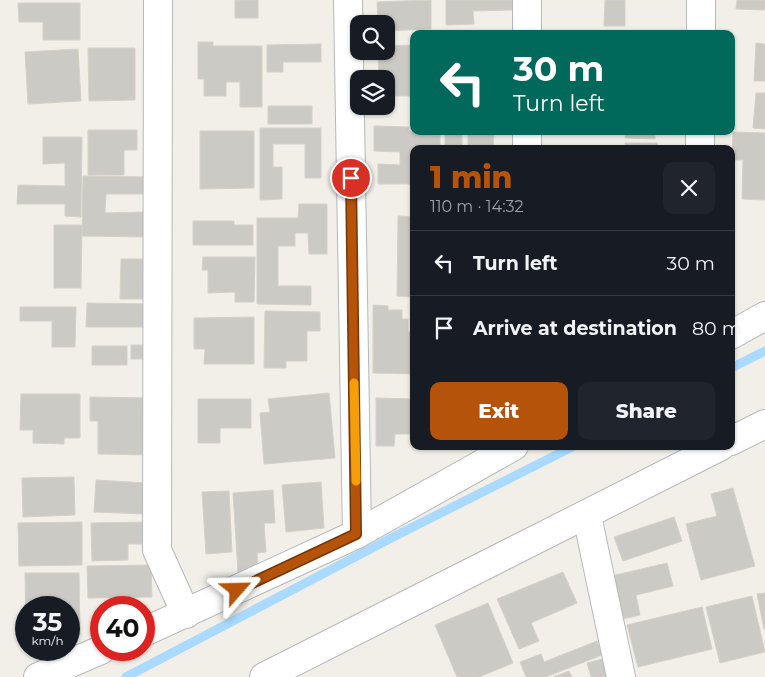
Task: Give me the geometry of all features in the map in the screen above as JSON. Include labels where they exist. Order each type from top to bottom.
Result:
[{"type":"street","points":[[158,0],[157,550],[186,614]]},
{"type":"street","points":[[348,0],[356,534]]},
{"type":"street","points":[[527,0],[527,30]]},
{"type":"street","points":[[701,0],[701,30]]},
{"type":"street","points":[[735,333],[765,316]]},
{"type":"street","points":[[735,439],[765,424]]},
{"type":"street","points":[[155,627],[356,534],[507,450]]},
{"type":"street","points":[[264,677],[587,516],[713,450]]},
{"type":"street","points":[[587,516],[621,677]]},
{"type":"street","points":[[38,677],[90,655]]},
{"type":"building","points":[[235,0],[258,0],[258,18],[235,18]]},
{"type":"building","points":[[431,0],[431,29],[395,31],[395,15],[378,15],[377,2]]},
{"type":"building","points":[[446,0],[513,0],[514,10],[473,11],[474,24],[446,25]]},
{"type":"building","points":[[605,0],[625,0],[625,26],[604,26]]},
{"type":"building","points":[[737,0],[765,0],[765,10],[736,9]]},
{"type":"building","points":[[18,3],[80,3],[80,40],[43,40],[43,22],[19,22]]},
{"type":"building","points":[[198,42],[213,42],[213,46],[262,46],[262,107],[240,107],[240,82],[226,82],[226,96],[204,96],[204,79],[198,79]]},
{"type":"building","points":[[756,43],[765,44],[765,81],[754,81]]},
{"type":"building","points":[[321,44],[321,62],[283,62],[283,72],[267,72],[267,45]]},
{"type":"building","points":[[410,45],[410,96],[395,96],[395,70],[379,70],[378,60],[395,60],[395,46]]},
{"type":"building","points":[[88,48],[135,48],[135,100],[89,101]]},
{"type":"building","points":[[78,49],[81,101],[28,104],[25,52]]},
{"type":"building","points":[[756,93],[765,93],[765,129],[753,128]]},
{"type":"building","points":[[268,106],[312,106],[312,124],[268,124]]},
{"type":"building","points":[[374,126],[409,127],[410,135],[440,135],[440,145],[410,145],[410,184],[378,184],[378,164],[400,165],[400,152],[374,151]]},
{"type":"building","points":[[260,128],[321,128],[321,178],[305,178],[305,144],[273,144],[273,167],[282,167],[282,199],[260,200]]},
{"type":"building","points":[[88,130],[137,130],[137,150],[124,150],[124,175],[88,175]]},
{"type":"building","points":[[200,131],[254,131],[254,188],[200,189]]},
{"type":"building","points":[[735,132],[765,133],[765,200],[742,199],[743,160],[735,160],[735,145],[733,145],[733,135],[735,135]]},
{"type":"building","points":[[445,135],[462,135],[462,145],[445,145]]},
{"type":"building","points":[[468,135],[494,135],[493,145],[468,145]]},
{"type":"building","points":[[625,135],[655,135],[655,139],[625,138]]},
{"type":"building","points":[[43,137],[82,137],[81,217],[65,216],[65,204],[17,204],[18,185],[65,186],[65,163],[43,164]]},
{"type":"building","points":[[625,143],[657,143],[658,145],[625,145]]},
{"type":"building","points":[[83,176],[148,177],[147,194],[106,194],[105,213],[147,212],[147,237],[82,236]]},
{"type":"building","points":[[299,204],[327,204],[327,254],[309,254],[308,233],[295,233],[295,246],[278,246],[278,286],[311,286],[311,305],[257,304],[257,218],[298,218]]},
{"type":"building","points":[[398,216],[410,217],[410,297],[397,296]]},
{"type":"building","points":[[193,221],[234,221],[234,225],[253,225],[253,245],[193,245]]},
{"type":"building","points":[[54,225],[82,225],[81,288],[54,288]]},
{"type":"building","points":[[203,257],[255,257],[254,302],[235,302],[235,292],[208,293],[208,270],[202,270]]},
{"type":"building","points":[[121,259],[153,259],[152,299],[120,299]]},
{"type":"building","points":[[87,303],[150,304],[150,327],[86,327]]},
{"type":"building","points":[[373,305],[388,306],[388,310],[402,310],[402,319],[408,319],[408,332],[410,332],[410,374],[373,373]]},
{"type":"building","points":[[20,307],[76,307],[75,347],[52,347],[52,321],[20,321]]},
{"type":"building","points":[[265,311],[320,312],[320,331],[307,331],[307,361],[286,361],[286,368],[264,368]]},
{"type":"building","points":[[254,317],[254,364],[204,364],[205,349],[194,349],[194,318]]},
{"type":"building","points":[[131,345],[153,345],[153,359],[131,359]]},
{"type":"building","points":[[92,346],[127,346],[127,365],[92,365]]},
{"type":"building","points":[[329,393],[335,458],[264,464],[260,413],[270,412],[268,399]]},
{"type":"building","points":[[21,394],[80,394],[80,438],[64,438],[64,444],[33,443],[33,430],[20,430]]},
{"type":"building","points":[[90,397],[150,398],[149,455],[98,454],[98,421],[90,421]]},
{"type":"building","points":[[376,398],[410,399],[410,434],[395,434],[394,446],[376,446]]},
{"type":"building","points":[[198,399],[251,399],[251,428],[220,428],[220,443],[198,443]]},
{"type":"building","points":[[74,477],[75,515],[23,517],[22,478]]},
{"type":"building","points":[[96,480],[146,483],[145,514],[94,512]]},
{"type":"building","points":[[321,482],[324,528],[286,532],[282,485]]},
{"type":"building","points":[[733,488],[755,566],[701,580],[686,524],[717,516],[711,494]]},
{"type":"building","points":[[273,490],[275,523],[264,523],[266,552],[257,553],[258,571],[238,573],[233,493]]},
{"type":"building","points":[[229,491],[232,552],[206,554],[202,492]]},
{"type":"building","points":[[674,517],[682,541],[623,561],[614,537]]},
{"type":"building","points":[[82,522],[82,565],[19,566],[18,523]]},
{"type":"building","points":[[147,522],[148,544],[128,544],[128,560],[92,561],[91,523]]},
{"type":"building","points":[[667,563],[673,586],[636,595],[640,615],[623,619],[612,576]]},
{"type":"building","points":[[151,565],[152,596],[90,596],[88,598],[87,566]]},
{"type":"building","points":[[563,572],[577,603],[531,623],[539,641],[519,649],[497,599]]},
{"type":"building","points":[[25,573],[79,573],[79,596],[25,596]]},
{"type":"building","points":[[765,593],[765,629],[764,629],[757,594]]},
{"type":"building","points":[[752,596],[765,652],[720,663],[706,607]]},
{"type":"building","points":[[488,603],[513,663],[479,677],[457,677],[435,625]]},
{"type":"building","points":[[702,607],[712,649],[638,667],[627,625]]},
{"type":"building","points":[[597,641],[602,655],[546,677],[526,677],[520,662],[541,654],[544,662]]},
{"type":"building","points":[[606,658],[612,677],[591,677],[587,663]]},
{"type":"building","points":[[569,671],[572,677],[553,677]]},
{"type":"waterway","points":[[735,366],[765,351]]},
{"type":"waterway","points":[[126,677],[399,534],[566,450]]},
{"type":"slow traffic","points":[[354,383],[356,481]]},
{"type":"route","points":[[237,590],[356,534],[351,178]]}]
